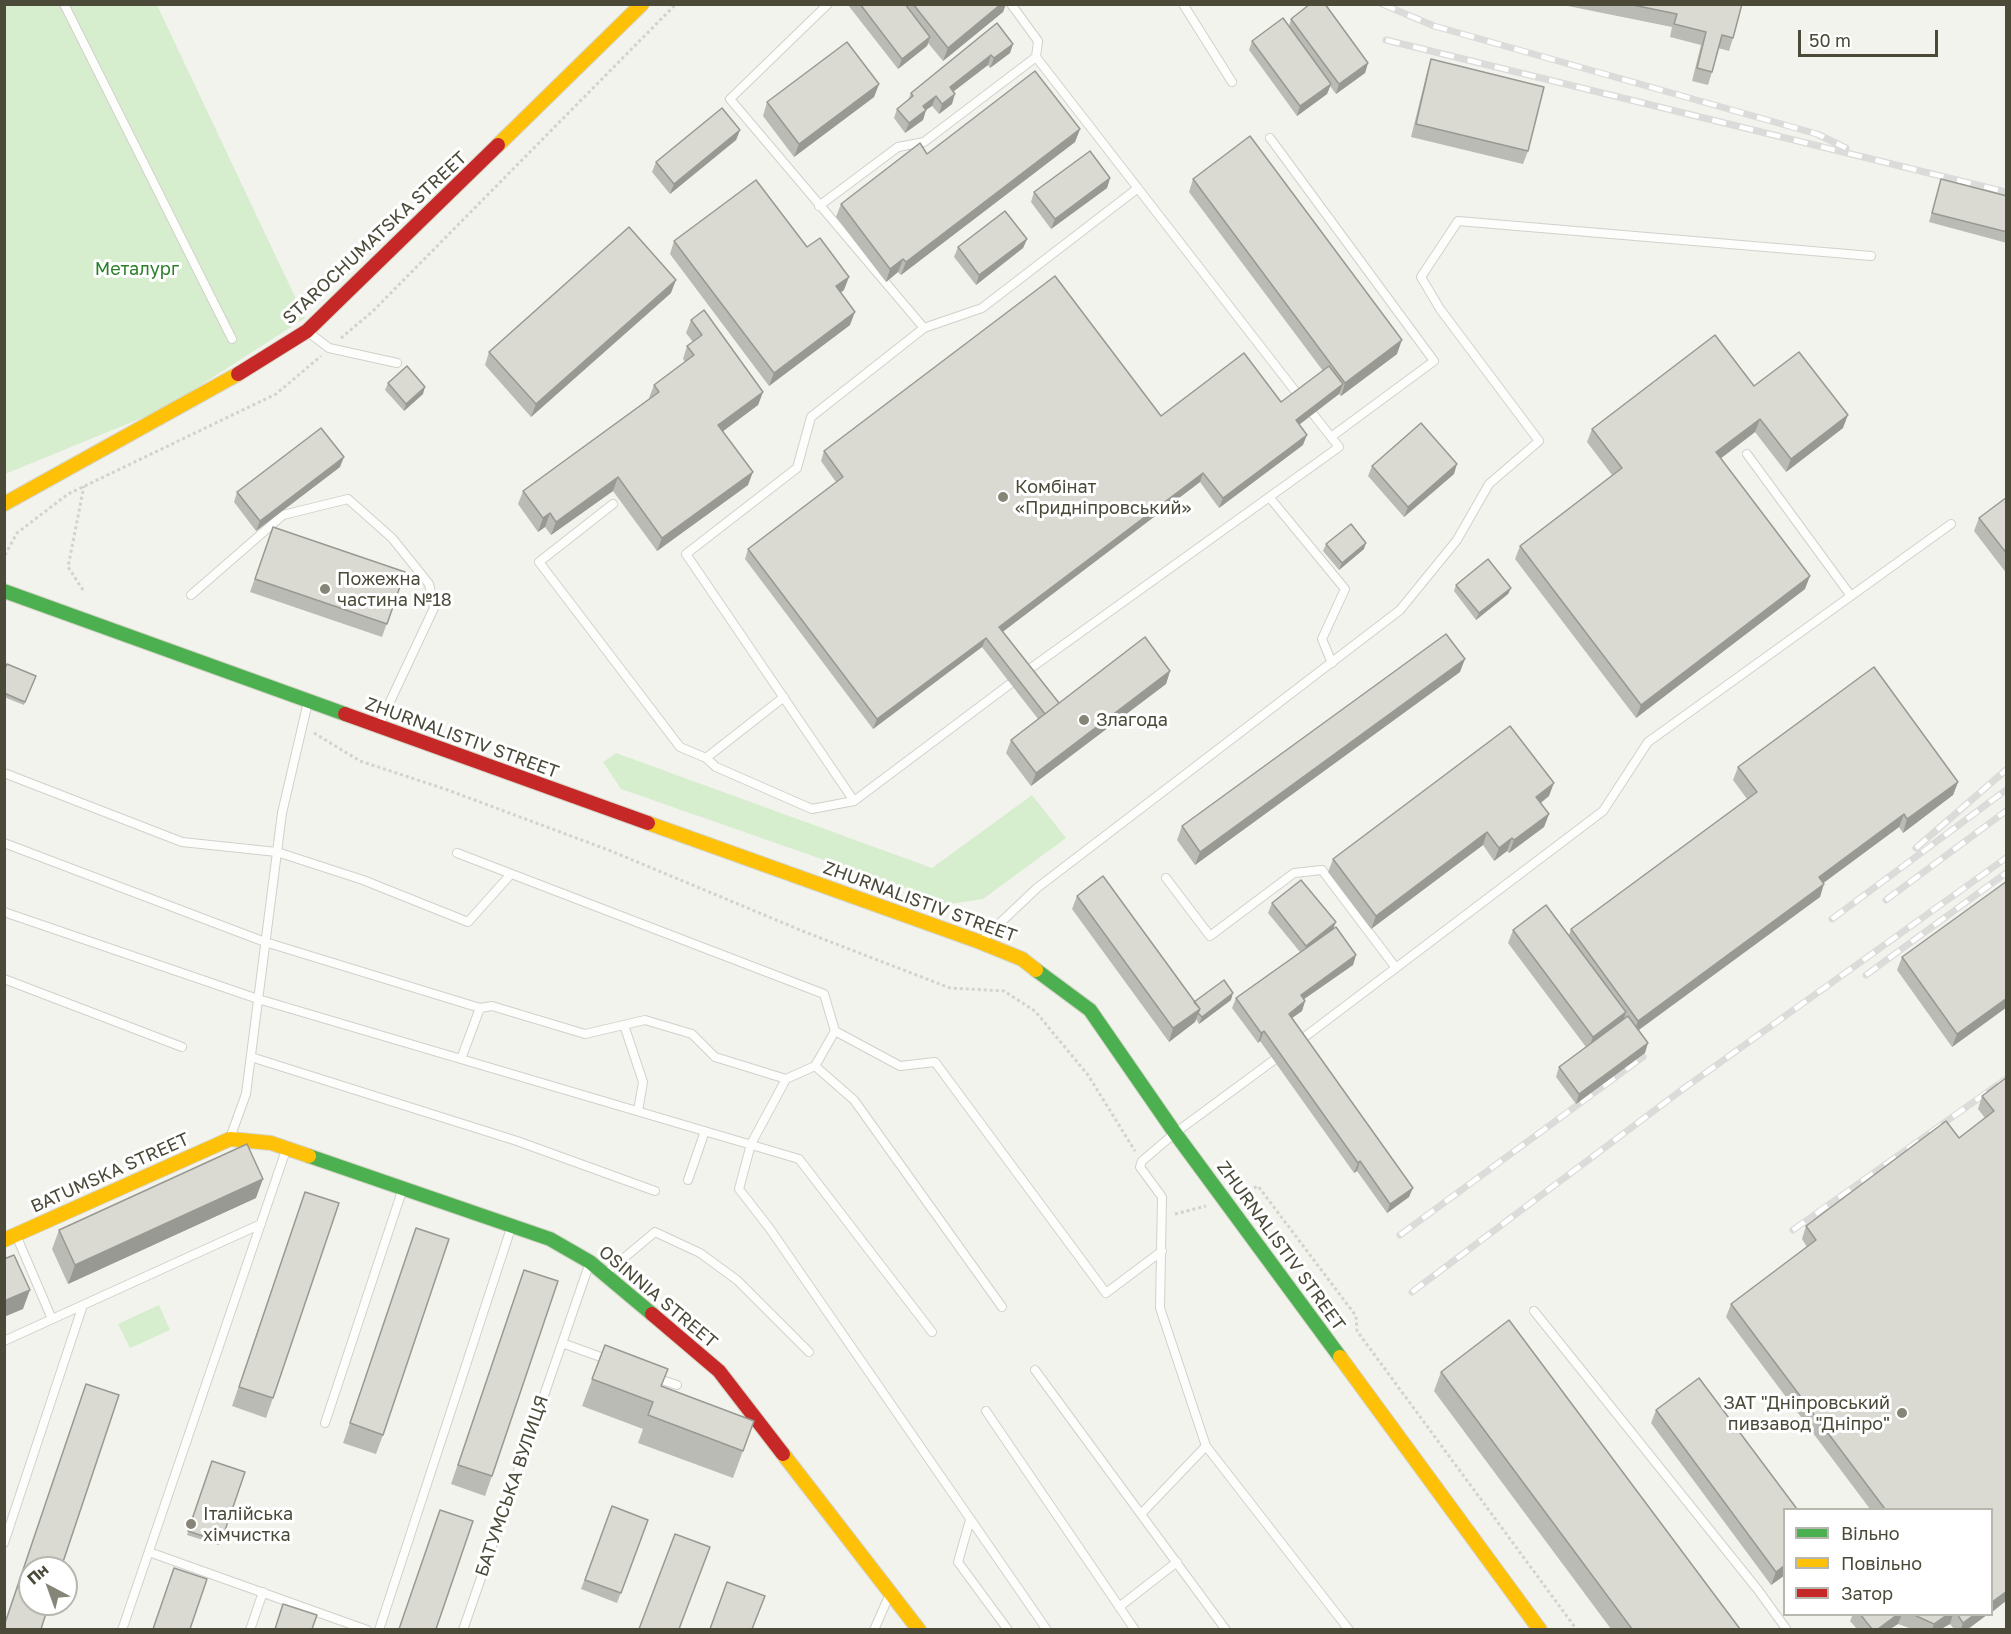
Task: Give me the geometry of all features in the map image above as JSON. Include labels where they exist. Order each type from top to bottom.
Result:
[{"type":"street","name":"STAROCHUMATSKA STREET","points":[[4,504],[253,366],[307,331],[642,4]]},
{"type":"street","name":"ZHURNALISTIV STREET","points":[[4,591],[1022,959],[1090,1010],[1175,1132],[1540,1629]]},
{"type":"street","name":"OSINNIA STREET","points":[[230,1139],[271,1143],[287,1148],[550,1239],[590,1262],[719,1371],[918,1629]]},
{"type":"street","name":"BATUMSKA STREET","points":[[10,1237],[230,1139]]},
{"type":"lane","points":[[64,4],[232,339]]},
{"type":"lane","points":[[828,4],[730,99],[772,145],[819,206],[924,328]]},
{"type":"lane","points":[[1011,4],[1038,41],[1036,57],[1299,396]]},
{"type":"lane","points":[[1183,4],[1232,82]]},
{"type":"lane","points":[[819,206],[898,147],[924,142],[1036,57]]},
{"type":"lane","points":[[1270,138],[1434,361],[1331,437]]},
{"type":"lane","points":[[854,801],[686,554],[797,468],[812,417],[924,328],[982,308],[1138,188]]},
{"type":"lane","points":[[980,942],[1037,888],[1400,610],[1457,540],[1489,484],[1539,441],[1440,309],[1421,277],[1458,221],[1871,256]]},
{"type":"lane","points":[[307,331],[329,348],[397,363]]},
{"type":"lane","points":[[1024,673],[1339,447],[1313,414]]},
{"type":"lane","points":[[1747,454],[1851,596]]},
{"type":"lane","points":[[1270,498],[1345,589],[1322,639],[1332,663]]},
{"type":"lane","points":[[191,595],[283,515],[348,499],[392,538],[429,584],[434,608],[378,727]]},
{"type":"lane","points":[[613,504],[539,562],[680,747],[706,758],[716,767],[812,808],[854,801],[1010,684]]},
{"type":"lane","points":[[1298,1042],[1603,812],[1648,742],[1951,524]]},
{"type":"lane","points":[[706,758],[784,697]]},
{"type":"lane","points":[[230,1139],[246,1094],[282,813],[308,701]]},
{"type":"lane","points":[[4,773],[182,842],[277,852],[363,880],[468,922],[511,874]]},
{"type":"lane","points":[[4,843],[265,942],[480,1008],[492,1005],[585,1034],[645,1020],[692,1034],[715,1057],[786,1079]]},
{"type":"lane","points":[[457,853],[824,994],[835,1031],[900,1066],[935,1062],[1106,1293],[1162,1251]]},
{"type":"lane","points":[[1166,878],[1210,936],[1294,873],[1322,870],[1396,968]]},
{"type":"lane","points":[[4,912],[258,999],[799,1159],[932,1332]]},
{"type":"lane","points":[[4,979],[182,1047]]},
{"type":"lane","points":[[461,1059],[480,1008]]},
{"type":"lane","points":[[624,1025],[643,1082],[638,1111]]},
{"type":"lane","points":[[835,1031],[815,1066],[786,1079],[751,1144],[739,1189],[770,1229],[1047,1629]]},
{"type":"lane","points":[[251,1057],[517,1141],[655,1191]]},
{"type":"lane","points":[[1274,1060],[1175,1132],[1142,1161],[1140,1167],[1162,1197],[1160,1308],[1206,1446],[1349,1629]]},
{"type":"lane","points":[[815,1066],[854,1100],[1002,1307]]},
{"type":"lane","points":[[688,1180],[705,1131]]},
{"type":"lane","points":[[122,1629],[287,1148]]},
{"type":"lane","points":[[325,1423],[403,1189]]},
{"type":"lane","points":[[4,1341],[261,1224]]},
{"type":"lane","points":[[380,1629],[512,1226]]},
{"type":"lane","points":[[605,1274],[654,1232],[700,1253],[737,1280],[809,1352]]},
{"type":"lane","points":[[10,1237],[52,1319]]},
{"type":"lane","name":"БАТУМСЬКА ВУЛИЦЯ","points":[[463,1629],[590,1262]]},
{"type":"lane","points":[[4,1543],[83,1305]]},
{"type":"lane","points":[[1534,1311],[1787,1629]]},
{"type":"lane","points":[[562,1343],[614,1362]]},
{"type":"lane","points":[[1035,1370],[1226,1629]]},
{"type":"lane","points":[[645,1374],[676,1385]]},
{"type":"lane","points":[[986,1411],[1135,1629]]},
{"type":"lane","points":[[1141,1514],[1206,1446]]},
{"type":"lane","points":[[970,1520],[958,1562],[1008,1629]]},
{"type":"lane","points":[[149,1552],[367,1629]]},
{"type":"lane","points":[[1119,1607],[1177,1562]]},
{"type":"lane","points":[[250,1629],[263,1592]]},
{"type":"lane","points":[[874,1629],[891,1592]]},
{"type":"path","points":[[83,590],[68,567],[84,486]]},
{"type":"path","points":[[302,726],[360,761],[445,789],[611,851],[805,932],[950,988],[1004,991],[1035,1011],[1088,1075],[1142,1161]]},
{"type":"path","points":[[1162,1218],[1226,1201],[1258,1186],[1356,1316],[1357,1331],[1577,1629]]},
{"type":"green space","name":"Металург","points":[[5,5],[157,5],[305,318],[164,409],[5,474]]},
{"type":"green space","points":[[616,753],[932,868],[1032,795],[1066,838],[983,899],[950,904],[621,789],[603,762]]},
{"type":"green space","points":[[159,1305],[170,1330],[130,1348],[118,1324]]},
{"type":"building","points":[[860,4],[905,4],[930,37],[902,59]]},
{"type":"building","points":[[913,4],[1001,4],[948,48]]},
{"type":"building","points":[[1310,4],[1325,4],[1368,63],[1339,84],[1291,19]]},
{"type":"building","points":[[1628,4],[1742,4],[1733,38],[1722,35],[1712,72],[1697,68],[1706,32],[1674,24],[1677,14]]},
{"type":"building","points":[[1283,18],[1331,84],[1300,106],[1252,41]]},
{"type":"building","points":[[997,23],[1013,44],[994,58],[991,55],[950,87],[955,94],[942,104],[936,96],[923,106],[926,110],[909,123],[897,109],[913,96],[911,93]]},
{"type":"building","points":[[847,42],[879,84],[799,144],[767,102]]},
{"type":"building","points":[[1431,59],[1544,87],[1528,151],[1416,124]]},
{"type":"building","points":[[1035,71],[1080,129],[906,262],[903,259],[890,269],[841,204],[920,143],[927,154]]},
{"type":"building","points":[[722,108],[740,130],[674,184],[656,162]]},
{"type":"building","points":[[1250,136],[1402,340],[1345,383],[1193,179]]},
{"type":"building","points":[[1090,151],[1110,178],[1055,219],[1034,192]]},
{"type":"building","points":[[1941,179],[2007,196],[2007,232],[1932,213]]},
{"type":"building","points":[[756,180],[807,247],[820,238],[849,277],[836,286],[855,312],[774,373],[674,241]]},
{"type":"building","points":[[1005,211],[1027,239],[979,275],[958,247]]},
{"type":"building","points":[[629,227],[676,280],[536,404],[489,352]]},
{"type":"building","name":"Комбінат «Придніпровський»","points":[[1055,276],[1161,416],[1244,353],[1281,402],[1329,366],[1343,384],[1296,420],[1307,435],[1223,498],[1203,473],[999,627],[1059,703],[1045,714],[986,638],[877,719],[748,549],[843,477],[824,451]]},
{"type":"building","points":[[704,310],[763,392],[718,425],[753,472],[662,538],[618,477],[556,522],[550,513],[543,518],[523,491],[659,392],[654,385],[694,355],[687,346],[702,335],[691,320]]},
{"type":"building","points":[[1715,335],[1754,386],[1799,352],[1848,415],[1791,459],[1760,419],[1716,452],[1810,576],[1641,705],[1520,546],[1622,468],[1592,429]]},
{"type":"building","points":[[407,366],[425,387],[406,404],[388,383]]},
{"type":"building","points":[[1421,423],[1457,464],[1408,507],[1372,466]]},
{"type":"building","points":[[321,428],[344,457],[260,521],[237,492]]},
{"type":"building","points":[[2007,497],[2007,554],[1979,518]]},
{"type":"building","points":[[1351,524],[1366,543],[1342,563],[1326,544]]},
{"type":"building","name":"Пожежна частина №18","points":[[273,527],[405,572],[387,624],[255,579]]},
{"type":"building","points":[[1488,559],[1511,588],[1479,613],[1456,585]]},
{"type":"building","points":[[1446,634],[1465,659],[1200,852],[1182,826]]},
{"type":"building","name":"Злагода","points":[[1145,637],[1170,671],[1036,773],[1011,740]]},
{"type":"building","points":[[7,664],[36,676],[25,702],[4,693],[4,670]]},
{"type":"building","points":[[1874,667],[1958,782],[1907,819],[1904,814],[1819,877],[1824,884],[1638,1021],[1571,929],[1757,792],[1738,767]]},
{"type":"building","points":[[1510,726],[1554,783],[1536,797],[1549,814],[1514,840],[1512,838],[1499,848],[1487,832],[1376,916],[1333,859]]},
{"type":"building","points":[[1103,876],[1200,1009],[1173,1028],[1077,896]]},
{"type":"building","points":[[1301,880],[1336,922],[1306,946],[1272,903]]},
{"type":"building","points":[[2007,881],[2007,998],[1957,1034],[1902,957]]},
{"type":"building","points":[[1546,905],[1626,1012],[1593,1037],[1513,930]]},
{"type":"building","points":[[1336,927],[1356,955],[1301,995],[1305,1001],[1289,1014],[1413,1188],[1390,1204],[1264,1031],[1261,1033],[1236,998]]},
{"type":"building","points":[[1224,980],[1233,993],[1202,1017],[1198,1013],[1200,1009],[1194,1002]]},
{"type":"building","points":[[1628,1016],[1648,1043],[1579,1094],[1559,1067]]},
{"type":"building","name":"ЗАТ \"Дніпровський пивзавод \"Дніпро\"","points":[[2007,1077],[2007,1591],[1993,1601],[1993,1508],[1884,1508],[1731,1304],[1816,1240],[1806,1226],[1946,1121],[1959,1138],[1994,1111],[1982,1096]]},
{"type":"building","points":[[247,1144],[263,1179],[75,1265],[59,1230]]},
{"type":"building","points":[[305,1192],[339,1203],[273,1398],[239,1387]]},
{"type":"building","points":[[416,1228],[449,1239],[383,1435],[350,1423]]},
{"type":"building","points":[[14,1255],[30,1290],[4,1301],[4,1259]]},
{"type":"building","points":[[524,1270],[558,1281],[492,1476],[458,1465]]},
{"type":"building","points":[[1509,1320],[1740,1629],[1632,1629],[1441,1372]]},
{"type":"building","points":[[605,1345],[668,1369],[661,1386],[754,1421],[743,1451],[648,1415],[653,1402],[592,1379]]},
{"type":"building","points":[[1699,1378],[1796,1508],[1783,1508],[1783,1567],[1776,1572],[1656,1410]]},
{"type":"building","points":[[86,1384],[119,1395],[65,1556],[28,1556]]},
{"type":"building","points":[[212,1461],[245,1472],[221,1542],[188,1531]]},
{"type":"building","points":[[612,1506],[648,1520],[621,1593],[585,1580]]},
{"type":"building","points":[[440,1510],[473,1521],[436,1629],[399,1629]]},
{"type":"building","points":[[675,1534],[710,1547],[679,1629],[639,1629]]},
{"type":"building","points":[[174,1568],[207,1579],[190,1629],[153,1629]]},
{"type":"building","points":[[727,1582],[765,1596],[752,1629],[710,1629]]},
{"type":"building","points":[[18,1585],[18,1616],[45,1616],[41,1629],[4,1629]]},
{"type":"building","points":[[283,1604],[317,1615],[312,1629],[275,1629]]},
{"type":"building","points":[[1862,1616],[1895,1616],[1878,1629],[1872,1629]]},
{"type":"building","points":[[1916,1616],[1945,1616],[1934,1624]]},
{"type":"building","points":[[1958,1616],[1972,1616],[1963,1623]]},
{"type":"railway","points":[[1382,4],[1434,26],[1817,134],[1846,148]]},
{"type":"railway","points":[[1386,40],[2006,192]]},
{"type":"railway","points":[[1916,848],[2006,770]]},
{"type":"railway","points":[[1832,919],[2006,790]]},
{"type":"railway","points":[[1886,900],[2006,811]]},
{"type":"railway","points":[[1412,1292],[1683,1089],[2006,858]]},
{"type":"railway","points":[[1866,975],[2006,873]]},
{"type":"railway","points":[[1400,1235],[1643,1057]]},
{"type":"railway","points":[[1793,1230],[2006,1079]]},
{"type":"traffic: fast","points":[[4,591],[345,714]]},
{"type":"traffic: fast","points":[[1036,970],[1090,1010],[1175,1133],[1340,1357]]},
{"type":"traffic: fast","points":[[309,1156],[550,1239],[590,1262],[652,1314]]},
{"type":"traffic: slow","points":[[498,145],[642,4]]},
{"type":"traffic: slow","points":[[4,504],[238,374]]},
{"type":"traffic: slow","points":[[648,823],[980,942],[1022,959],[1036,970]]},
{"type":"traffic: slow","points":[[4,1240],[230,1139],[271,1143],[309,1156]]},
{"type":"traffic: slow","points":[[1340,1357],[1540,1630]]},
{"type":"traffic: slow","points":[[783,1454],[919,1630]]},
{"type":"traffic: jam","points":[[238,374],[307,331],[498,145]]},
{"type":"traffic: jam","points":[[345,714],[648,823]]},
{"type":"traffic: jam","points":[[652,1314],[719,1371],[783,1454]]},
{"type":"place","name":"Комбінат «Придніпровський»","points":[[1003,497]]},
{"type":"place","name":"Пожежна частина №18","points":[[325,589]]},
{"type":"place","name":"Злагода","points":[[1084,720]]},
{"type":"place","name":"ЗАТ \"Дніпровський пивзавод \"Дніпро\"","points":[[1902,1413]]},
{"type":"place","name":"Італійська хімчистка","points":[[191,1524]]}]
